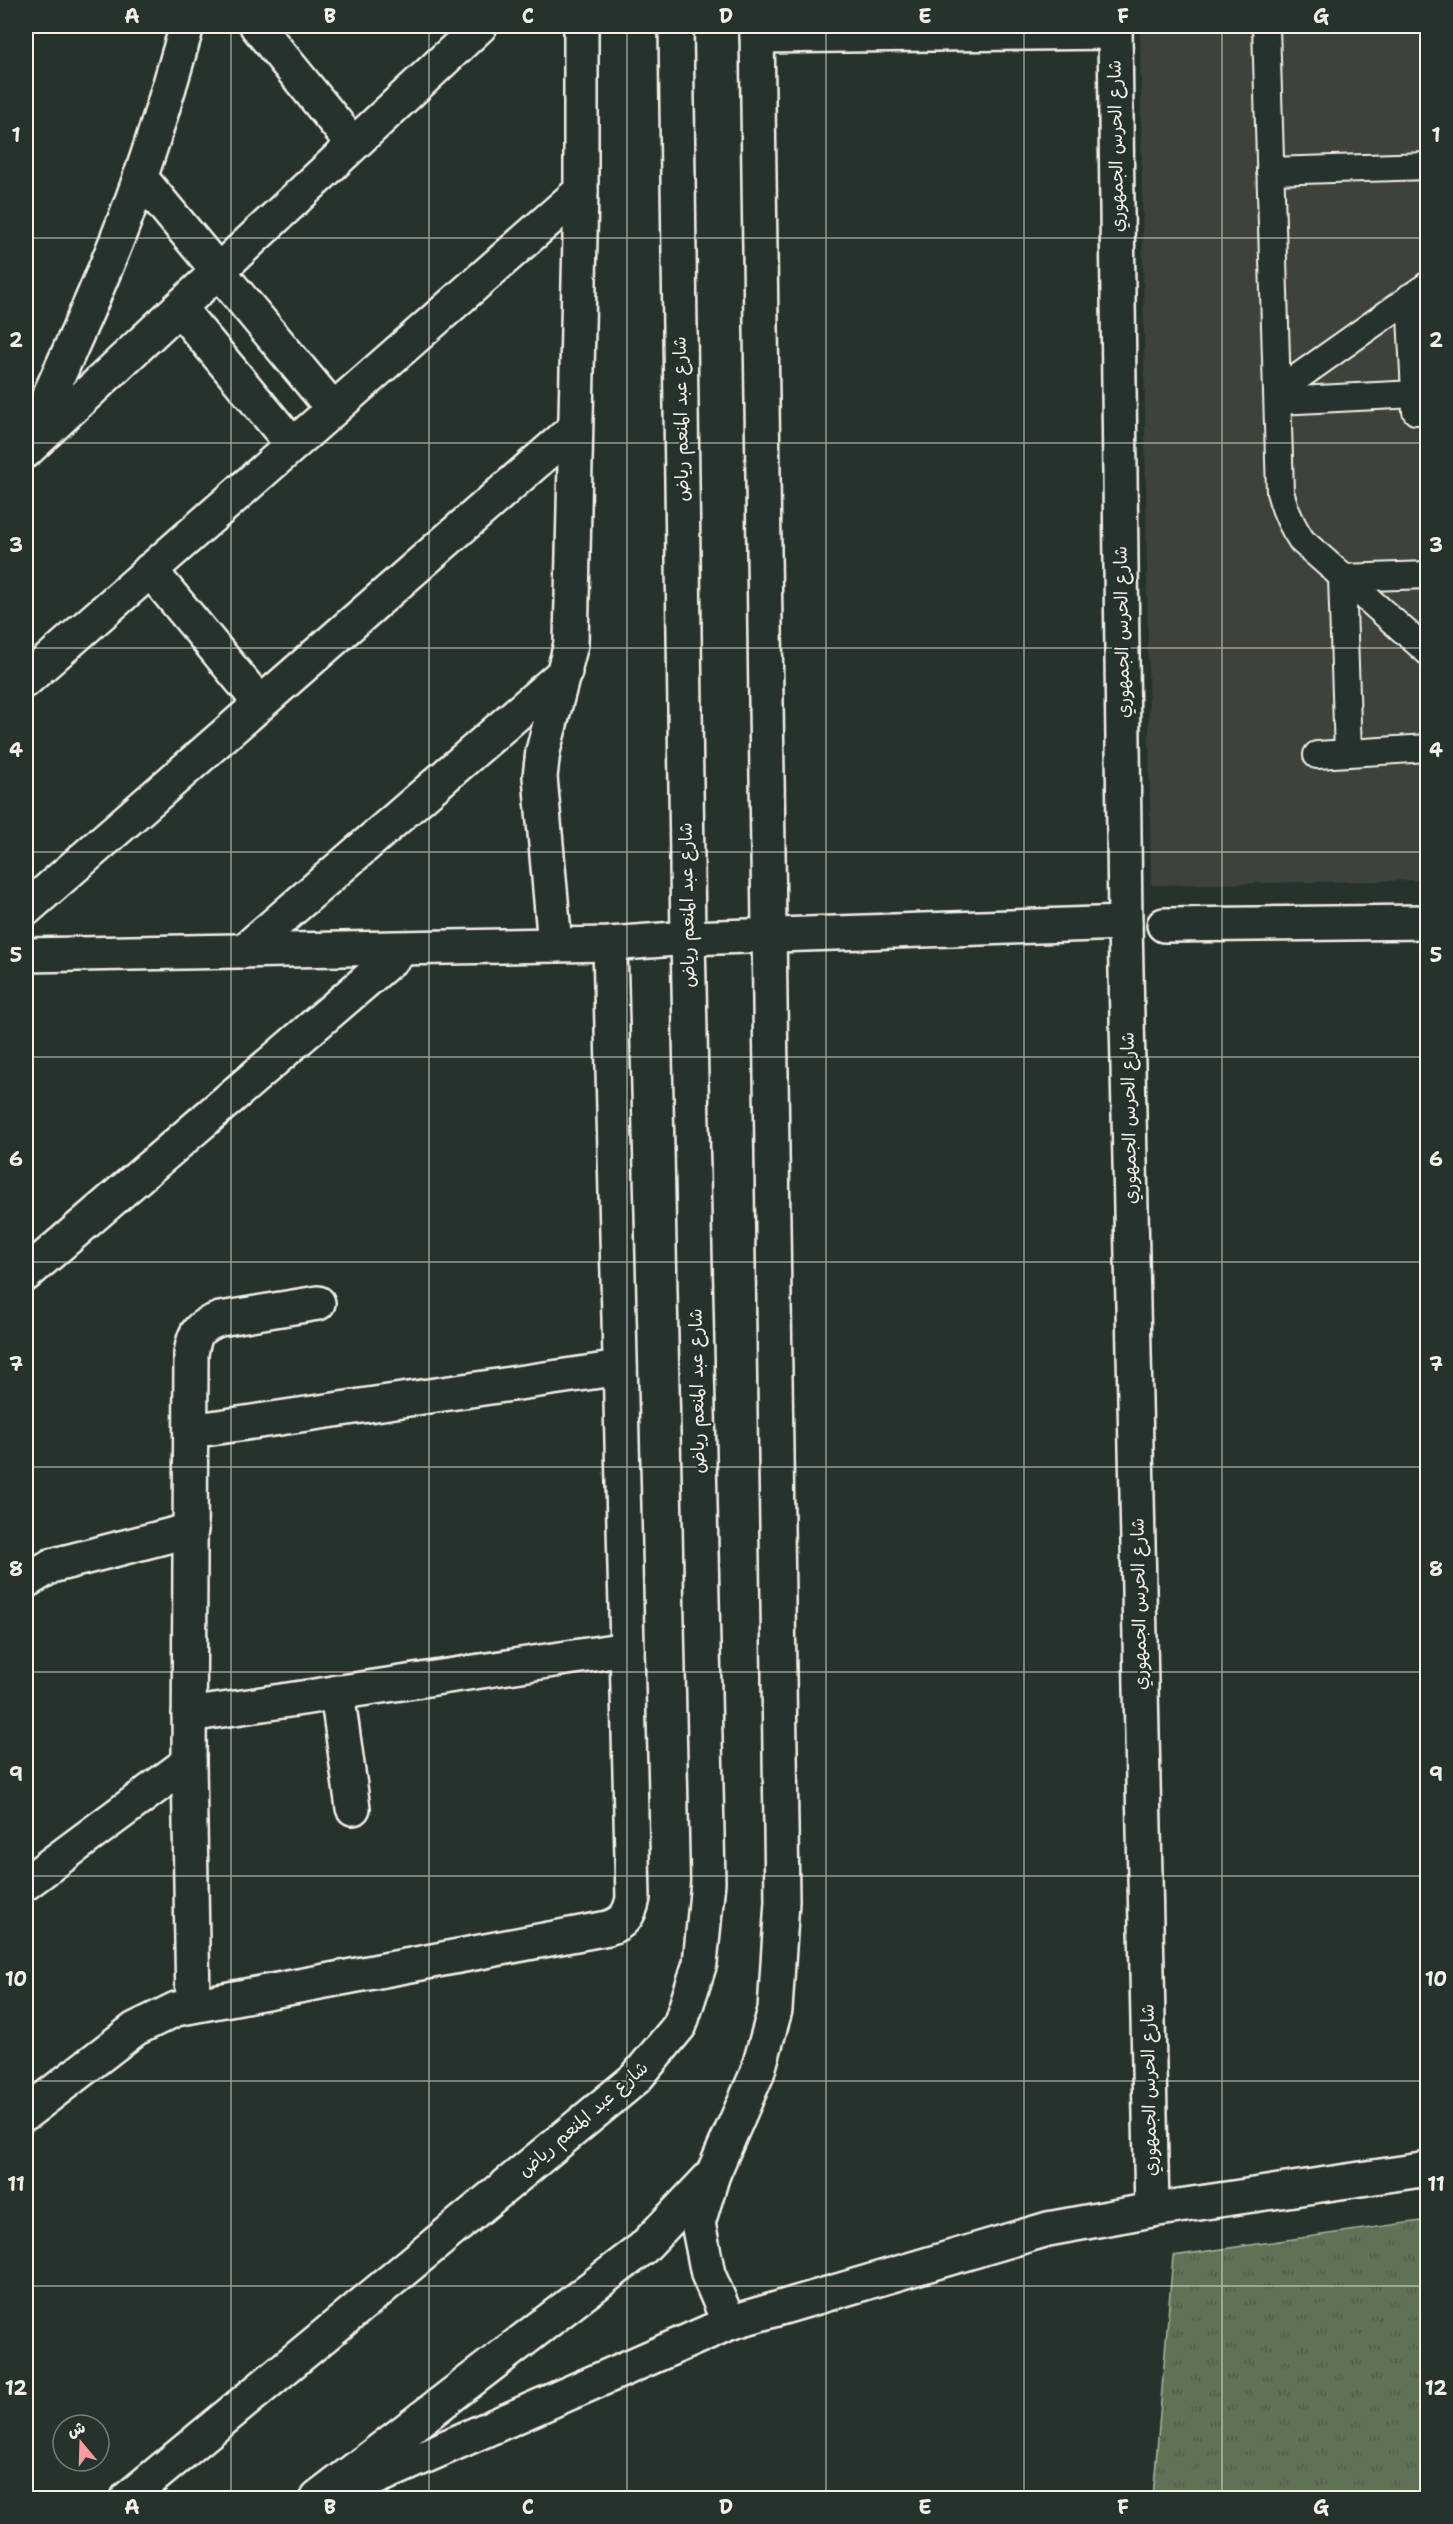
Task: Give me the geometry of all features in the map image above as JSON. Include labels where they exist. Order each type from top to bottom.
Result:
[{"type":"main road","points":[[26,450],[96,293],[140,177],[187,26]]},
{"type":"main road","points":[[257,26],[353,144]]},
{"type":"main road","points":[[26,450],[480,26]]},
{"type":"main road","points":[[555,945],[540,777],[543,751],[566,672],[572,633],[581,191],[580,26]]},
{"type":"main road","name":"شارع عبد المنعم رياض","points":[[128,2499],[636,2078],[681,2025],[700,1963],[708,1882],[688,938],[676,26]]},
{"type":"main road","points":[[729,2323],[708,2274],[698,2223],[713,2174],[757,2074],[775,2010],[782,1901],[757,31],[1115,29]]},
{"type":"main road","name":"شارع الحرس الجمهوري","points":[[1115,29],[1125,923],[1152,2210]]},
{"type":"main road","points":[[140,177],[333,409]]},
{"type":"main road","points":[[26,680],[581,191]]},
{"type":"main road","points":[[179,308],[292,444]]},
{"type":"main road","points":[[26,909],[575,428]]},
{"type":"main road","points":[[150,570],[260,703]]},
{"type":"main road","points":[[244,951],[566,672]]},
{"type":"main road","points":[[1164,926],[1428,922]]},
{"type":"main road","points":[[26,955],[610,944],[688,938],[1125,923]]},
{"type":"main road","points":[[26,2113],[141,2025],[176,2009],[618,1925],[626,1918],[633,1898],[610,944]]},
{"type":"main road","points":[[26,1274],[404,949]]},
{"type":"main road","points":[[193,2006],[189,1762],[190,1354],[197,1330],[220,1319],[318,1303]]},
{"type":"main road","points":[[191,1431],[620,1368]]},
{"type":"main road","points":[[26,1581],[51,1566],[190,1530]]},
{"type":"main road","points":[[189,1714],[627,1649]]},
{"type":"main road","points":[[337,1692],[353,1808]]},
{"type":"main road","points":[[26,1883],[189,1762]]},
{"type":"main road","points":[[330,2499],[729,2323],[1048,2229],[1152,2210],[1428,2169]]},
{"type":"main road","points":[[318,2499],[643,2248],[713,2174]]},
{"type":"lane","points":[[1266,26],[1280,492],[1284,509],[1302,541],[1428,652]]},
{"type":"lane","points":[[1270,171],[1428,166]]},
{"type":"lane","points":[[1277,397],[1419,291]]},
{"type":"lane","points":[[1277,397],[1416,403],[1419,291]]},
{"type":"lane","points":[[1342,578],[1428,575]]},
{"type":"lane","points":[[1342,578],[1348,753]]},
{"type":"lane","points":[[1317,755],[1428,748]]},
{"type":"shaded area","points":[[1140,26],[1427,26],[1427,880],[1151,885]]},
{"type":"green space","points":[[1427,2220],[1427,2498],[1153,2498],[1173,2256]]}]
